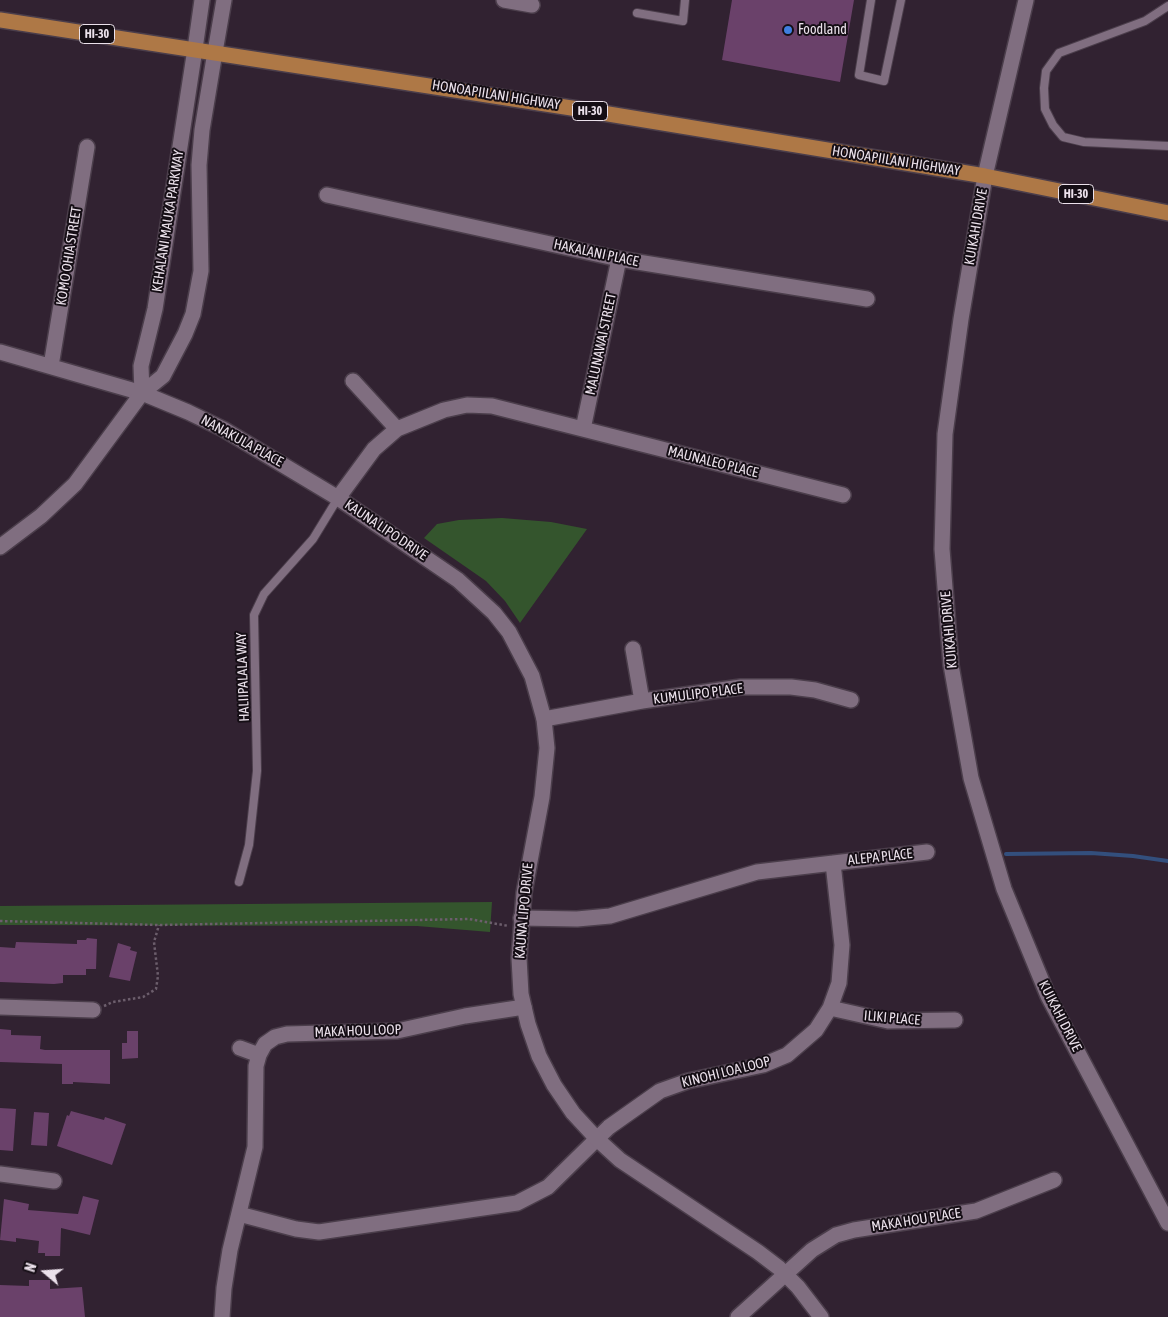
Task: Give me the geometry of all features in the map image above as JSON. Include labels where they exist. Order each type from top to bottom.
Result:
[{"type":"main road","name":"HONOAPIILANI HIGHWAY","points":[[0,20],[460,89],[985,176],[1168,213]]},
{"type":"street","name":"KEHALANI MAUKA PARKWAY","points":[[142,394],[142,366],[155,309],[202,0]]},
{"type":"street","name":"KEHALANI MAUKA PARKWAY","points":[[0,547],[41,516],[75,484],[142,394],[163,376],[193,314],[198,293],[202,249],[199,165],[202,130],[224,0]]},
{"type":"street","points":[[504,0],[532,5]]},
{"type":"street","name":"KUIKAHI DRIVE","points":[[1026,0],[985,176],[961,319],[946,434],[942,549],[951,665],[972,778],[1004,889],[1048,996],[1168,1223]]},
{"type":"street","name":"KOMO OHIA STREET","points":[[51,366],[87,147]]},
{"type":"street","name":"HAKALANI PLACE","points":[[327,195],[619,259],[867,298]]},
{"type":"street","name":"MALUNAWAI STREET","points":[[583,429],[619,259]]},
{"type":"street","points":[[0,352],[142,394]]},
{"type":"street","points":[[353,381],[397,429]]},
{"type":"street","name":"NANAKULA PLACE","points":[[142,394],[188,412],[223,429],[338,498]]},
{"type":"street","name":"MAUNALEO PLACE","points":[[338,498],[374,449],[397,429],[444,410],[467,405],[492,406],[842,495]]},
{"type":"street","name":"KAUNA LIPO DRIVE","points":[[338,498],[458,580],[494,613],[509,632],[529,668],[540,699],[547,748],[546,773],[528,859],[520,923],[521,994],[539,1056],[554,1085],[573,1113],[620,1160],[758,1252],[786,1274],[821,1317]]},
{"type":"street","points":[[633,648],[642,701]]},
{"type":"street","name":"KUMULIPO PLACE","points":[[544,719],[642,701],[724,689],[775,687],[815,690],[851,700]]},
{"type":"street","name":"ALEPA PLACE","points":[[833,863],[927,852]]},
{"type":"street","points":[[520,923],[610,916],[757,872],[833,863]]},
{"type":"street","name":"KINOHI LOA LOOP","points":[[239,1214],[296,1229],[319,1232],[505,1206],[528,1199],[548,1187],[609,1127],[660,1091],[688,1081],[763,1065],[786,1054],[812,1034],[830,1008],[840,984],[842,958],[833,863]]},
{"type":"street","points":[[0,1006],[94,1010]]},
{"type":"street","name":"MAKA HOU LOOP","points":[[259,1055],[268,1042],[287,1034],[397,1031],[465,1016],[524,1007]]},
{"type":"street","name":"ILIKI PLACE","points":[[830,1008],[888,1020],[955,1020]]},
{"type":"street","points":[[222,1317],[230,1250],[256,1147],[256,1066],[259,1055],[240,1048]]},
{"type":"street","points":[[0,1174],[54,1181]]},
{"type":"street","name":"MAKA HOU PLACE","points":[[786,1274],[819,1244],[845,1232],[976,1211],[1054,1180]]},
{"type":"street","points":[[738,1317],[767,1289],[786,1274]]},
{"type":"lane","points":[[638,13],[682,21],[685,0]]},
{"type":"lane","points":[[871,0],[859,75],[884,81],[901,0]]},
{"type":"lane","points":[[1168,6],[1145,21],[1059,53],[1046,71],[1044,88],[1045,109],[1053,125],[1063,137],[1084,142],[1168,146]]},
{"type":"lane","name":"HALIIPALALA WAY","points":[[239,882],[249,845],[257,771],[254,615],[264,594],[312,539],[338,498]]},
{"type":"path","points":[[0,922],[159,925],[469,919],[520,923]]},
{"type":"path","points":[[94,1010],[113,1002],[143,998],[156,989],[158,976],[154,942],[159,925]]},
{"type":"green space","points":[[502,518],[551,522],[587,529],[520,623],[505,601],[486,581],[424,538],[437,524],[459,520]]},
{"type":"green space","points":[[492,902],[490,932],[417,926],[0,925],[0,906]]},
{"type":"building","name":"Foodland","points":[[732,0],[854,0],[840,82],[722,60]]},
{"type":"building","points":[[87,938],[97,939],[96,969],[86,969],[86,975],[63,975],[63,983],[54,984],[0,982],[0,947],[15,948],[16,942],[77,944],[77,940],[86,940]]},
{"type":"building","points":[[118,943],[131,947],[130,950],[137,952],[130,981],[109,977]]},
{"type":"building","points":[[0,1029],[11,1030],[11,1035],[41,1036],[40,1049],[45,1050],[110,1050],[110,1084],[73,1082],[73,1084],[62,1084],[62,1064],[0,1062]]},
{"type":"building","points":[[127,1031],[138,1031],[138,1058],[122,1059],[122,1043],[127,1043]]},
{"type":"building","points":[[0,1108],[16,1109],[13,1151],[0,1150]]},
{"type":"building","points":[[71,1111],[104,1120],[105,1117],[126,1124],[112,1165],[57,1146],[67,1115],[69,1116]]},
{"type":"building","points":[[34,1112],[49,1113],[47,1146],[31,1145]]},
{"type":"building","points":[[83,1196],[99,1200],[90,1235],[61,1228],[60,1256],[45,1256],[45,1253],[38,1253],[39,1241],[16,1238],[16,1242],[0,1240],[4,1199],[29,1204],[28,1210],[78,1214]]},
{"type":"building","points":[[29,1280],[50,1280],[50,1289],[82,1287],[85,1317],[0,1317],[0,1285],[29,1286]]},
{"type":"waterway","points":[[1006,854],[1091,853],[1168,861]]},
{"type":"place","name":"Foodland","points":[[788,30]]}]
